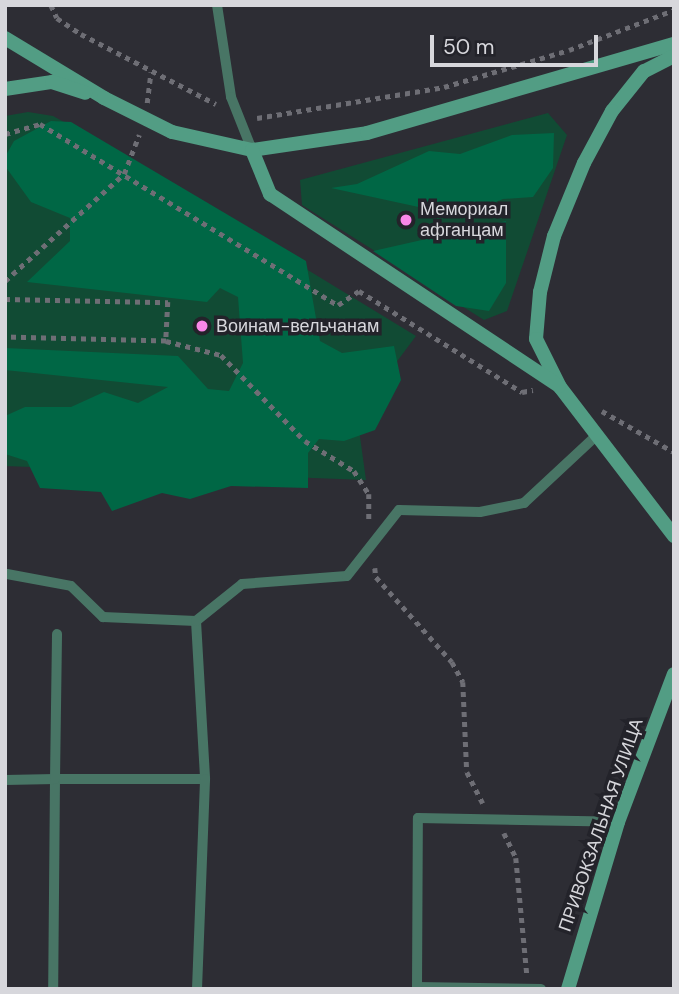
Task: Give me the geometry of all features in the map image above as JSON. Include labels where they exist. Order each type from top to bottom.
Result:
[{"type":"street","points":[[5,38],[144,119],[200,141],[252,150],[367,133],[674,44]]},
{"type":"street","points":[[674,56],[644,71],[612,111],[584,163],[554,236],[540,292],[536,339],[560,387],[674,536]]},
{"type":"street","points":[[5,89],[52,82],[104,98]]},
{"type":"street","points":[[252,150],[270,194],[560,387]]},
{"type":"street","name":"ПРИВОКЗАЛЬНАЯ УЛИЦА","points":[[568,989],[618,822],[674,674]]},
{"type":"lane","points":[[217,5],[231,97],[252,150]]},
{"type":"lane","points":[[7,574],[71,586],[103,617],[196,621],[242,584],[347,576],[399,510],[480,512],[524,503],[597,435]]},
{"type":"lane","points":[[196,621],[205,779],[197,989]]},
{"type":"lane","points":[[53,989],[57,634]]},
{"type":"lane","points":[[5,780],[205,779]]},
{"type":"lane","points":[[541,989],[417,987],[418,818],[618,822]]},
{"type":"path","points":[[51,5],[57,19],[151,72],[238,114],[265,120],[444,87],[569,50],[674,10]]},
{"type":"path","points":[[5,281],[124,174],[144,119],[151,72]]},
{"type":"path","points":[[5,134],[40,124],[338,305],[359,291],[522,392],[560,387]]},
{"type":"path","points":[[5,299],[168,302],[166,341]]},
{"type":"path","points":[[5,337],[166,341],[221,355],[305,441],[354,471],[369,494],[370,546],[376,577],[453,662],[463,682],[467,772],[516,858],[528,954],[526,987]]},
{"type":"path","points":[[591,405],[674,452]]},
{"type":"green space","points":[[28,112],[53,116],[75,128],[416,336],[357,415],[366,480],[5,466],[5,116]]},
{"type":"green space","points":[[548,113],[567,135],[507,311],[484,320],[302,205],[300,180]]},
{"type":"green space","points":[[51,121],[71,122],[306,261],[320,341],[342,353],[394,346],[401,380],[375,430],[344,441],[319,439],[308,453],[308,488],[231,486],[190,499],[162,493],[112,511],[101,492],[40,488],[27,461],[5,454],[5,416],[25,407],[71,407],[104,392],[138,403],[168,387],[5,370],[5,348],[178,356],[208,389],[229,391],[243,363],[238,297],[220,288],[207,302],[27,282],[70,241],[70,218],[31,202],[5,166],[5,157],[14,141]]},
{"type":"green space","points":[[554,133],[553,168],[533,197],[503,199],[460,216],[331,188],[357,184],[429,151],[460,154],[512,135]]},
{"type":"green space","points":[[506,221],[506,283],[489,311],[456,306],[373,251]]},
{"type":"place","name":"Мемориал афганцам","points":[[406,220]]},
{"type":"place","name":"Воинам-вельчанам","points":[[202,326]]}]
